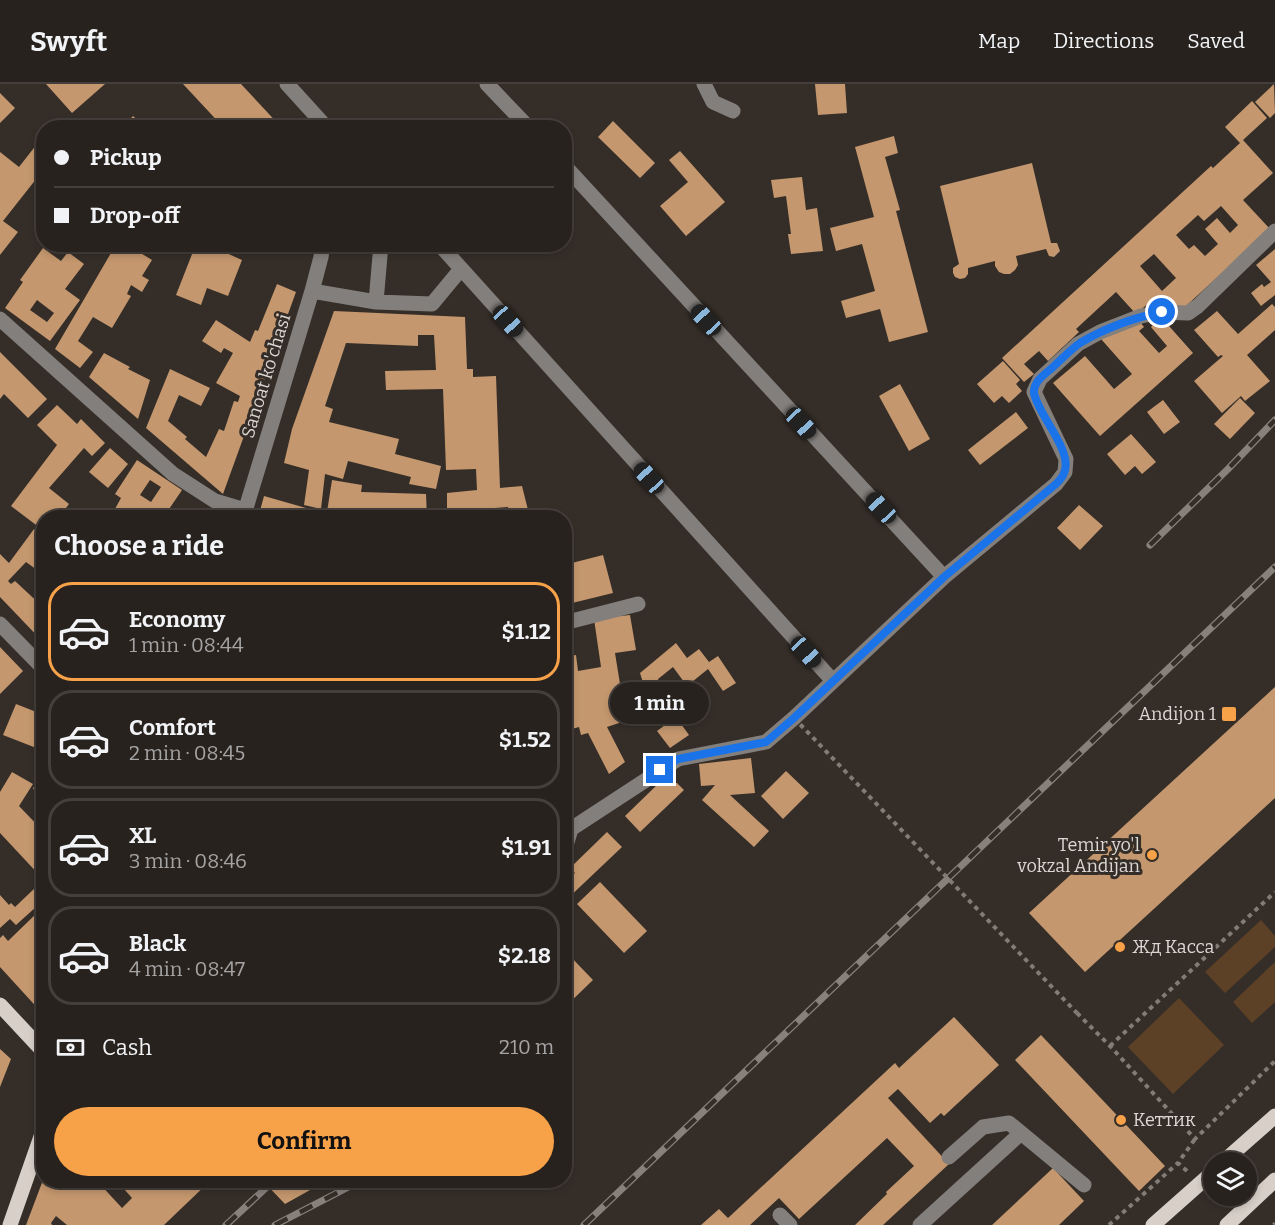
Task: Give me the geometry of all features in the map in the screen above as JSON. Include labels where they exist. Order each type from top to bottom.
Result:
[{"type":"main road","points":[[0,1005],[36,1043]]},
{"type":"main road","points":[[1234,1152],[1275,1116]]},
{"type":"main road","points":[[10,1225],[36,1151]]},
{"type":"main road","points":[[1227,1225],[1275,1180]]},
{"type":"main road","points":[[1153,1225],[1203,1181]]},
{"type":"street","points":[[287,84],[320,120]]},
{"type":"street","points":[[487,84],[521,120]]},
{"type":"street","points":[[704,84],[713,102],[733,111]]},
{"type":"street","points":[[572,174],[944,577]]},
{"type":"street","points":[[572,826],[678,759],[766,742],[944,577],[1056,484],[1065,472],[1066,459],[1034,392],[1040,379],[1078,344],[1100,332],[1141,316],[1162,312],[1188,313],[1275,231]]},
{"type":"street","name":"Sanoat ko'chasi","points":[[245,510],[312,291],[321,252]]},
{"type":"street","points":[[376,302],[380,252]]},
{"type":"street","points":[[446,252],[833,681]]},
{"type":"street","points":[[312,291],[376,302],[432,304],[461,269]]},
{"type":"street","points":[[0,319],[173,474],[215,501],[235,510]]},
{"type":"street","points":[[572,621],[638,604]]},
{"type":"street","points":[[0,624],[36,661]]},
{"type":"street","points":[[949,1157],[983,1126],[1009,1123],[1084,1185]]},
{"type":"street","points":[[920,1225],[1021,1133]]},
{"type":"path","points":[[794,718],[1196,1138],[1275,1060]]},
{"type":"path","points":[[1110,1046],[1275,891]]},
{"type":"path","points":[[1109,1225],[1178,1163]]},
{"type":"shaded area","points":[[1261,920],[1275,936],[1275,947],[1225,993],[1205,972]]},
{"type":"shaded area","points":[[1275,962],[1275,1002],[1252,1023],[1233,1002]]},
{"type":"shaded area","points":[[1179,998],[1224,1045],[1173,1094],[1128,1047]]},
{"type":"building","points":[[46,84],[105,84],[72,113]]},
{"type":"building","points":[[183,84],[241,84],[275,120],[217,120]]},
{"type":"building","points":[[815,84],[845,84],[847,113],[818,115]]},
{"type":"building","points":[[1274,84],[1275,113],[1270,118],[1255,102]]},
{"type":"building","points":[[0,93],[15,108],[0,123]]},
{"type":"building","points":[[1252,101],[1267,118],[1243,140],[1273,173],[1243,200],[1270,229],[1186,306],[1159,308],[1152,300],[1136,314],[1116,292],[1076,329],[1079,332],[1048,361],[1039,351],[1024,364],[1034,374],[1024,382],[1002,358],[1211,166],[1213,168],[1240,143],[1225,127]],"holes":[[[1221,206],[1238,225],[1230,233],[1217,218],[1205,229],[1218,244],[1205,256],[1194,245],[1189,249],[1176,235],[1198,215],[1204,221]],[[1154,254],[1176,278],[1162,291],[1140,266]]]},
{"type":"building","points":[[613,121],[655,163],[640,178],[598,137]]},
{"type":"building","points":[[894,136],[898,153],[885,157],[900,210],[896,211],[928,332],[889,342],[880,309],[846,318],[841,301],[875,291],[862,244],[836,251],[830,228],[874,217],[855,147]]},
{"type":"building","points":[[36,145],[36,179],[3,221],[18,232],[0,255],[0,152],[19,167]]},
{"type":"building","points":[[680,151],[725,202],[686,236],[660,206],[688,182],[669,160]]},
{"type":"building","points":[[1032,163],[1051,243],[1057,243],[1060,251],[1054,257],[1049,256],[1046,249],[1016,256],[1018,265],[1010,274],[999,272],[995,261],[968,268],[965,278],[955,277],[953,268],[959,264],[940,186]]},
{"type":"building","points":[[802,177],[806,210],[817,208],[823,251],[791,254],[786,196],[774,198],[771,180]]},
{"type":"building","points":[[1275,249],[1275,295],[1261,306],[1251,293],[1262,284],[1264,287],[1271,282],[1256,265]]},
{"type":"building","points":[[40,252],[49,252],[61,261],[68,252],[84,264],[65,289],[80,300],[50,341],[5,308],[23,282],[20,280]],"holes":[[[37,300],[54,313],[47,322],[30,310]]]},
{"type":"building","points":[[109,252],[139,252],[152,260],[142,276],[149,280],[142,292],[131,285],[127,294],[131,296],[112,328],[93,317],[78,341],[93,352],[80,368],[55,349],[111,253]]},
{"type":"building","points":[[193,252],[224,252],[242,260],[228,296],[207,288],[201,305],[176,295]]},
{"type":"building","points":[[277,284],[296,292],[223,494],[146,428],[170,369],[210,388],[201,406],[179,395],[168,421],[206,457],[219,429],[224,431],[234,401],[238,402],[240,396],[216,383],[233,353],[224,348],[221,353],[202,341],[216,320],[250,342],[255,330],[258,331]]},
{"type":"building","points":[[1272,304],[1275,307],[1275,330],[1247,355],[1270,381],[1245,401],[1241,396],[1222,413],[1194,381],[1223,356],[1218,357],[1194,330],[1217,311],[1238,334]]},
{"type":"building","points":[[334,311],[465,317],[467,369],[473,369],[473,377],[496,376],[500,488],[522,486],[528,510],[509,510],[508,507],[447,510],[447,493],[477,490],[476,469],[446,470],[443,389],[386,390],[385,371],[436,370],[434,335],[418,335],[418,346],[346,343],[325,406],[333,409],[329,422],[399,439],[395,454],[441,466],[436,489],[409,484],[411,477],[348,461],[343,479],[325,474],[321,509],[304,505],[309,470],[284,463],[292,429]]},
{"type":"building","points":[[1161,317],[1193,353],[1100,436],[1053,383],[1085,356],[1114,389],[1132,374],[1101,339],[1139,321],[1144,327],[1139,331],[1159,353],[1167,346],[1151,327]]},
{"type":"building","points":[[0,352],[47,399],[28,418],[4,394],[0,399]]},
{"type":"building","points":[[104,353],[150,380],[138,419],[89,377]]},
{"type":"building","points":[[1003,361],[1020,380],[1016,384],[1022,391],[1009,403],[1002,396],[994,403],[977,384]]},
{"type":"building","points":[[900,384],[930,439],[909,451],[879,396]]},
{"type":"building","points":[[1240,398],[1255,413],[1230,439],[1214,424]]},
{"type":"building","points":[[1163,400],[1180,422],[1164,434],[1147,412]]},
{"type":"building","points":[[57,405],[77,424],[81,419],[105,443],[92,456],[84,448],[49,488],[69,504],[66,508],[68,510],[36,510],[36,525],[11,506],[57,445],[37,425]]},
{"type":"building","points":[[1016,412],[1028,428],[980,465],[968,450]]},
{"type":"building","points":[[1131,434],[1156,462],[1142,474],[1135,466],[1125,475],[1107,454]]},
{"type":"building","points":[[110,448],[128,464],[108,488],[89,472]]},
{"type":"building","points":[[137,460],[182,490],[168,510],[114,510],[121,498],[115,494]],"holes":[[[150,480],[161,487],[151,502],[140,495]]]},
{"type":"building","points":[[332,480],[362,485],[361,492],[426,494],[427,510],[327,510]]},
{"type":"building","points":[[264,496],[306,508],[305,510],[260,510]]},
{"type":"building","points":[[1079,505],[1103,526],[1080,550],[1057,528]]},
{"type":"building","points":[[34,529],[36,531],[36,569],[26,562],[8,581],[11,584],[15,581],[36,601],[36,635],[0,597],[0,554],[9,563]]},
{"type":"building","points":[[603,555],[613,593],[572,603],[572,563]]},
{"type":"building","points":[[630,615],[636,650],[615,653],[620,684],[634,718],[607,727],[625,762],[609,774],[588,733],[581,735],[579,727],[572,729],[572,656],[576,655],[578,671],[601,667],[594,619]]},
{"type":"building","points":[[676,643],[687,658],[699,649],[709,662],[718,656],[736,683],[723,691],[708,669],[687,686],[673,667],[658,679],[672,717],[654,726],[644,704],[649,702],[640,673]]},
{"type":"building","points":[[0,647],[23,671],[0,694]]},
{"type":"building","name":"Temir yo'l vokzal Andijan","points":[[1275,687],[1275,798],[1085,972],[1029,913]]},
{"type":"building","points":[[16,704],[36,712],[36,748],[3,735]]},
{"type":"building","points":[[676,717],[689,735],[670,748],[657,731]]},
{"type":"building","points":[[751,758],[755,793],[730,795],[769,831],[754,847],[702,800],[715,785],[701,786],[699,764]]},
{"type":"building","points":[[786,771],[809,793],[783,819],[761,796]]},
{"type":"building","points":[[12,772],[33,784],[19,806],[36,824],[36,872],[0,833],[0,792]]},
{"type":"building","points":[[659,783],[677,783],[684,790],[640,832],[625,816]]},
{"type":"building","points":[[607,832],[622,847],[572,894],[572,876],[575,873],[572,866]]},
{"type":"building","points":[[600,882],[647,931],[624,953],[577,904]]},
{"type":"building","points":[[36,884],[36,907],[16,925],[10,919],[0,928],[0,895],[9,905],[11,903],[15,907],[35,888]]},
{"type":"building","points":[[36,914],[36,1006],[0,967],[0,938],[3,935],[8,941]]},
{"type":"building","points":[[572,958],[593,980],[572,1000]]},
{"type":"building","points":[[954,1017],[999,1065],[944,1116],[941,1113],[930,1123],[898,1089],[888,1098],[949,1164],[883,1225],[855,1225],[914,1166],[887,1138],[799,1219],[779,1198],[750,1225],[701,1225],[719,1209],[728,1218],[895,1063],[899,1068]]},
{"type":"building","points":[[1041,1035],[1165,1166],[1139,1191],[1015,1060]]},
{"type":"building","points":[[0,1049],[11,1059],[0,1087]]},
{"type":"building","points":[[1053,1168],[1084,1201],[1059,1225],[992,1225]]},
{"type":"building","points":[[40,1188],[104,1188],[122,1208],[132,1198],[123,1188],[203,1188],[164,1225],[67,1225],[56,1216],[52,1225],[26,1225]]},
{"type":"building","points":[[270,1188],[314,1188],[285,1204]]},
{"type":"railway","points":[[1150,545],[1275,420]]},
{"type":"railway","points":[[584,1225],[1275,567]]},
{"type":"railway","points":[[226,1225],[266,1188]]},
{"type":"railway","points":[[275,1225],[347,1188]]},
{"type":"place","name":"Andijon 1","points":[[1229,714]]},
{"type":"place","name":"Temir yo'l vokzal Andijan","points":[[1152,855]]},
{"type":"place","name":"Жд Касса","points":[[1120,947]]},
{"type":"place","name":"Кеттик","points":[[1121,1120]]},
{"type":"route","points":[[660,770],[678,759],[766,742],[944,577],[1056,484],[1065,472],[1066,459],[1038,403],[1034,392],[1035,386],[1078,344],[1100,332],[1141,316],[1162,312]]}]
